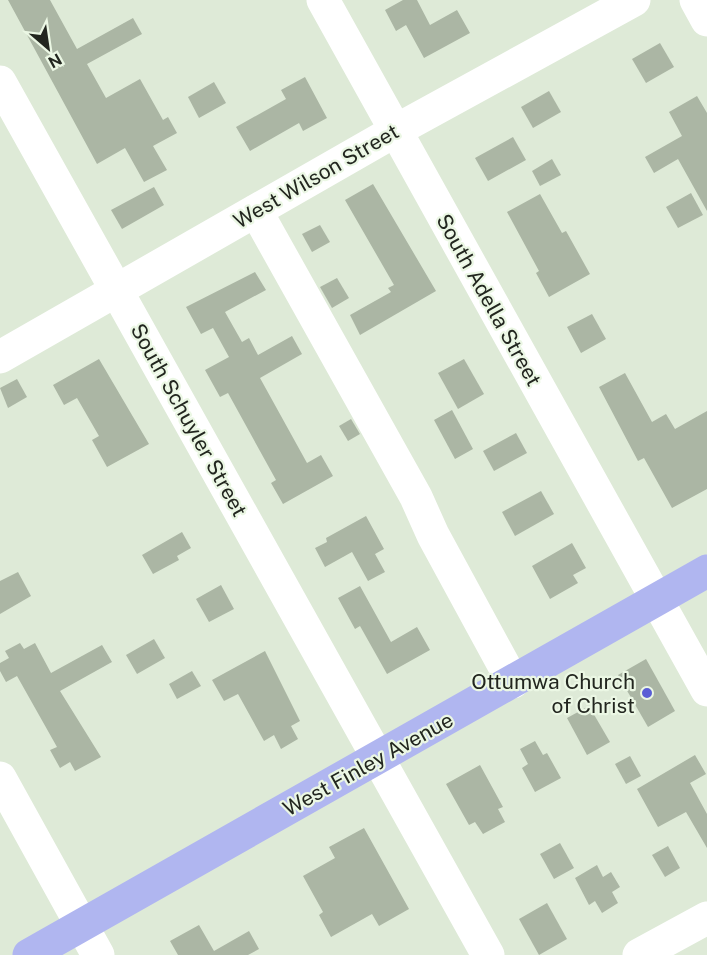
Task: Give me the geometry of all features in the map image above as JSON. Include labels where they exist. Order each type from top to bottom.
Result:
[{"type":"main road","name":"West Finley Avenue","points":[[29,955],[379,759],[707,571]]},
{"type":"street","name":"South Adella Street","points":[[323,0],[707,690]]},
{"type":"street","name":"West Wilson Street","points":[[0,357],[395,131],[634,0]]},
{"type":"street","points":[[696,0],[707,20]]},
{"type":"street","name":"South Schuyler Street","points":[[0,82],[488,955]]},
{"type":"street","points":[[256,211],[416,497],[433,535],[513,682]]},
{"type":"street","points":[[0,778],[98,955]]},
{"type":"street","points":[[639,955],[707,918]]},
{"type":"building","points":[[8,0],[50,0],[77,49],[133,18],[142,34],[87,64],[106,98],[140,79],[163,120],[168,117],[177,133],[153,146],[167,170],[144,182],[125,148],[97,164]]},
{"type":"building","points":[[403,0],[417,0],[430,25],[457,10],[470,33],[424,58],[406,25],[396,31],[385,10]]},
{"type":"building","points":[[660,43],[674,67],[646,83],[632,59]]},
{"type":"building","points":[[305,77],[327,118],[303,131],[299,123],[250,151],[236,127],[286,99],[281,90]]},
{"type":"building","points":[[214,82],[226,103],[199,118],[188,97]]},
{"type":"building","points":[[549,91],[561,112],[533,128],[521,107]]},
{"type":"building","points":[[697,96],[707,113],[707,211],[678,159],[654,173],[645,157],[682,136],[669,112]]},
{"type":"building","points":[[513,137],[526,160],[488,181],[475,158]]},
{"type":"building","points":[[552,159],[561,175],[540,186],[532,171]]},
{"type":"building","points":[[373,184],[436,291],[360,335],[350,315],[391,292],[388,288],[394,285],[345,200]]},
{"type":"building","points":[[154,187],[164,205],[122,229],[111,210]]},
{"type":"building","points":[[691,193],[703,215],[678,228],[666,207]]},
{"type":"building","points":[[540,194],[562,233],[566,231],[590,274],[549,297],[536,273],[539,271],[507,212]]},
{"type":"building","points":[[320,225],[330,242],[312,252],[302,234]]},
{"type":"building","points":[[255,272],[266,290],[225,312],[242,342],[249,338],[258,355],[292,336],[302,354],[260,378],[307,463],[321,455],[333,476],[283,504],[271,483],[276,480],[228,393],[220,397],[205,370],[229,357],[213,328],[201,334],[186,307]]},
{"type":"building","points":[[337,278],[349,298],[332,308],[320,287]]},
{"type":"building","points":[[592,314],[606,339],[581,353],[567,327]]},
{"type":"building","points":[[99,359],[149,444],[107,467],[92,440],[99,436],[77,398],[64,405],[53,385]]},
{"type":"building","points":[[464,359],[484,394],[458,409],[438,373]]},
{"type":"building","points":[[625,373],[652,422],[666,414],[675,429],[707,411],[707,489],[672,508],[644,458],[638,461],[599,387]]},
{"type":"building","points":[[17,379],[27,397],[8,408],[0,388]]},
{"type":"building","points":[[452,410],[473,449],[455,459],[434,420]]},
{"type":"building","points":[[351,419],[360,434],[348,441],[339,426]]},
{"type":"building","points":[[516,433],[527,453],[494,471],[483,451]]},
{"type":"building","points":[[541,491],[554,514],[515,536],[502,512]]},
{"type":"building","points":[[366,516],[384,549],[375,554],[385,572],[368,581],[352,552],[325,567],[315,548],[327,542],[326,538]]},
{"type":"building","points":[[182,532],[191,548],[177,556],[179,560],[153,574],[142,555]]},
{"type":"building","points":[[572,543],[586,568],[573,575],[578,583],[550,599],[532,566]]},
{"type":"building","points":[[18,572],[31,596],[0,614],[0,581]]},
{"type":"building","points":[[221,585],[234,609],[209,622],[196,599]]},
{"type":"building","points":[[360,586],[391,642],[417,627],[430,650],[387,674],[360,626],[355,629],[338,598]]},
{"type":"building","points":[[154,639],[165,658],[137,674],[126,655]]},
{"type":"building","points":[[20,643],[24,649],[35,643],[51,673],[102,645],[112,662],[60,691],[101,757],[75,771],[70,762],[60,768],[50,750],[57,747],[17,676],[6,682],[0,671],[0,663],[9,658],[5,651]]},
{"type":"building","points":[[265,651],[300,721],[291,726],[298,739],[281,749],[274,735],[264,741],[238,694],[224,701],[212,680]]},
{"type":"building","name":"Ottumwa Church of Christ","points":[[646,659],[675,711],[648,727],[618,675]]},
{"type":"building","points":[[192,671],[201,686],[177,699],[169,684]]},
{"type":"building","points":[[589,706],[610,742],[587,755],[567,718]]},
{"type":"building","points":[[535,741],[543,755],[547,753],[561,778],[535,792],[522,768],[528,764],[520,749]]},
{"type":"building","points":[[695,755],[706,774],[690,783],[707,814],[707,848],[686,812],[658,827],[637,789]]},
{"type":"building","points":[[630,756],[641,776],[626,784],[615,764]]},
{"type":"building","points":[[480,765],[503,807],[498,809],[505,822],[483,834],[475,822],[469,825],[446,784]]},
{"type":"building","points":[[364,828],[409,909],[379,926],[372,914],[331,937],[319,915],[323,912],[303,876],[335,858],[329,847]]},
{"type":"building","points":[[560,843],[574,868],[554,879],[540,854]]},
{"type":"building","points":[[668,846],[680,868],[665,877],[652,855]]},
{"type":"building","points":[[597,865],[603,877],[611,872],[620,887],[612,892],[618,903],[602,913],[595,901],[589,905],[575,878]]},
{"type":"building","points":[[547,903],[567,939],[539,955],[519,919]]},
{"type":"building","points":[[199,925],[214,951],[249,931],[259,949],[248,955],[178,955],[170,941]]},
{"type":"place","name":"Ottumwa Church of Christ","points":[[647,693]]}]
